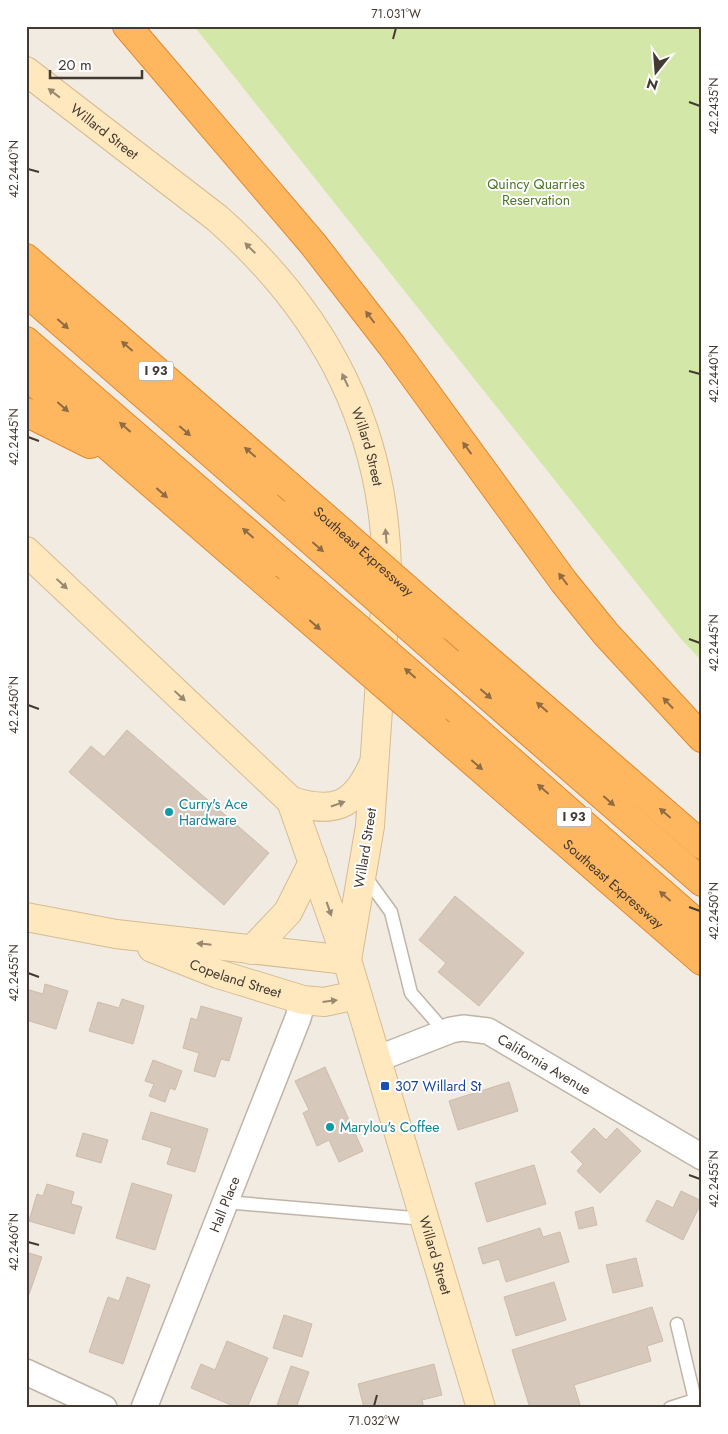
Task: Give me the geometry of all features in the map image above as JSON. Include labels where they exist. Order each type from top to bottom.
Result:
[{"type":"highway","points":[[127,26],[314,244],[392,346],[564,582],[606,634],[702,738]]},
{"type":"highway","name":"Southeast Expressway","points":[[26,258],[702,845]]},
{"type":"highway","name":"I 93","points":[[26,292],[702,882]]},
{"type":"highway","name":"I 93","points":[[26,340],[702,928]]},
{"type":"highway","name":"Southeast Expressway","points":[[26,374],[702,961]]},
{"type":"highway","points":[[26,412],[125,461]]},
{"type":"main road","name":"Willard Street","points":[[26,71],[194,200],[242,240],[281,281],[324,342],[341,371],[362,424],[378,485],[384,517],[387,579],[370,826],[347,960]]},
{"type":"main road","name":"Willard Street","points":[[26,551],[291,801],[347,960],[481,1408]]},
{"type":"main road","points":[[291,801],[311,807],[338,806],[350,800],[361,787],[376,760]]},
{"type":"main road","points":[[252,950],[288,912],[314,862]]},
{"type":"main road","name":"Copeland Street","points":[[26,917],[116,934],[347,960]]},
{"type":"main road","name":"Copeland Street","points":[[116,934],[218,974],[303,1000],[324,1002],[357,995]]},
{"type":"street","name":"Hall Place","points":[[144,1408],[303,1000]]},
{"type":"street","name":"California Avenue","points":[[377,1059],[445,1032],[463,1028],[476,1028],[494,1034],[702,1156]]},
{"type":"street","points":[[26,1372],[104,1408]]},
{"type":"lane","points":[[363,872],[391,912],[411,993],[445,1032]]},
{"type":"lane","points":[[225,1202],[425,1219]]},
{"type":"lane","points":[[670,1408],[695,1400],[677,1324]]},
{"type":"green space","name":"Quincy Quarries Reservation","points":[[194,26],[702,26],[702,661],[681,639]]},
{"type":"building","name":"Curry's Ace Hardware","points":[[127,730],[269,853],[224,905],[69,772],[91,746],[104,757]]},
{"type":"building","points":[[455,896],[524,953],[479,1006],[438,972],[446,963],[419,940]]},
{"type":"building","points":[[45,984],[68,991],[56,1029],[26,1020],[26,989],[43,994]]},
{"type":"building","points":[[122,999],[144,1006],[133,1044],[89,1031],[98,1002],[119,1008]]},
{"type":"building","points":[[201,1006],[242,1018],[229,1061],[221,1059],[215,1077],[194,1071],[199,1053],[183,1048],[191,1018],[197,1020]]},
{"type":"building","points":[[153,1060],[182,1071],[175,1090],[170,1088],[165,1102],[149,1096],[154,1084],[145,1081]]},
{"type":"building","name":"Marylou's Coffee","points":[[325,1067],[363,1151],[339,1162],[329,1140],[317,1146],[303,1113],[309,1110],[295,1081]]},
{"type":"building","points":[[509,1082],[518,1111],[458,1130],[449,1101]]},
{"type":"building","points":[[151,1112],[208,1129],[195,1172],[167,1164],[172,1148],[142,1139]]},
{"type":"building","points":[[594,1128],[606,1140],[617,1128],[641,1151],[600,1193],[577,1171],[583,1164],[571,1152]]},
{"type":"building","points":[[83,1133],[108,1140],[101,1163],[76,1156]]},
{"type":"building","points":[[534,1165],[546,1204],[487,1222],[475,1183]]},
{"type":"building","points":[[132,1183],[172,1195],[155,1250],[116,1238]]},
{"type":"building","points":[[47,1184],[74,1192],[71,1204],[82,1207],[74,1234],[29,1221],[37,1194],[43,1196]]},
{"type":"building","points":[[681,1191],[702,1201],[683,1240],[646,1221],[657,1200],[673,1208]]},
{"type":"building","points":[[593,1207],[597,1225],[579,1229],[575,1212]]},
{"type":"building","points":[[540,1228],[543,1237],[560,1232],[569,1262],[506,1282],[499,1259],[483,1264],[478,1248]]},
{"type":"building","points":[[26,1252],[42,1257],[26,1303]]},
{"type":"building","points":[[636,1258],[643,1286],[613,1293],[606,1265]]},
{"type":"building","points":[[127,1277],[150,1285],[123,1364],[89,1352],[108,1297],[119,1301]]},
{"type":"building","points":[[554,1282],[566,1320],[516,1336],[504,1297]]},
{"type":"building","points":[[652,1307],[663,1341],[647,1346],[651,1361],[574,1385],[581,1408],[530,1408],[512,1350]]},
{"type":"building","points":[[284,1315],[312,1324],[302,1357],[273,1348]]},
{"type":"building","points":[[227,1341],[268,1358],[247,1408],[238,1408],[191,1388],[201,1364],[215,1370]]},
{"type":"building","points":[[434,1364],[442,1395],[422,1400],[424,1408],[364,1408],[358,1384]]},
{"type":"building","points":[[291,1366],[309,1372],[296,1408],[276,1408]]},
{"type":"place","name":"Curry's Ace Hardware","points":[[169,812]]},
{"type":"place","name":"307 Willard St","points":[[385,1086]]},
{"type":"place","name":"Marylou's Coffee","points":[[330,1127]]}]
